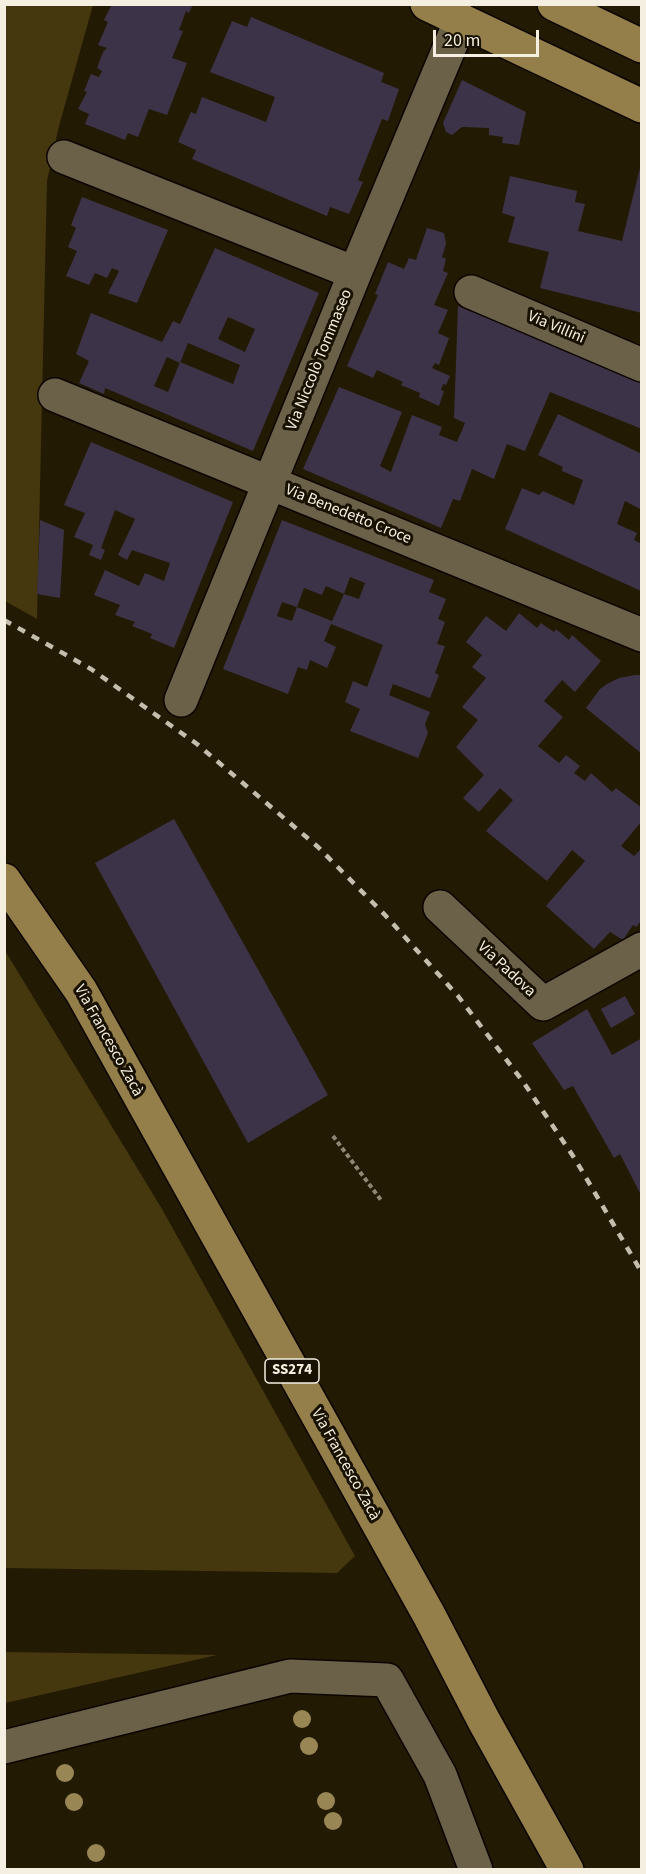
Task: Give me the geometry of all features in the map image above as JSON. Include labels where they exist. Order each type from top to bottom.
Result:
[{"type":"main road","points":[[427,4],[464,12],[642,106]]},
{"type":"main road","points":[[554,4],[642,46]]},
{"type":"main road","name":"Via Francesco Zacà","points":[[4,880],[81,991],[429,1615],[484,1721],[567,1869]]},
{"type":"street","name":"Via Niccolò Tommaseo","points":[[181,700],[464,12]]},
{"type":"street","points":[[64,157],[355,273]]},
{"type":"street","name":"Via Villini","points":[[471,292],[642,365]]},
{"type":"street","name":"Via Benedetto Croce","points":[[55,395],[642,635]]},
{"type":"street","name":"Via Padova","points":[[440,907],[543,1004],[642,949]]},
{"type":"street","points":[[4,1747],[290,1676],[387,1680],[440,1775],[476,1869]]},
{"type":"path","points":[[333,1136],[381,1200]]},
{"type":"shaded area","points":[[5,5],[93,5],[59,126],[47,181],[37,619],[5,601]]},
{"type":"shaded area","points":[[4,949],[162,1209],[355,1556],[337,1573],[5,1568]]},
{"type":"shaded area","points":[[5,1652],[217,1655],[5,1703]]},
{"type":"building","points":[[112,4],[193,4],[189,13],[186,11],[179,30],[183,31],[172,58],[187,63],[167,115],[149,109],[138,137],[128,133],[125,140],[85,124],[89,114],[78,109],[87,92],[84,91],[91,74],[99,77],[102,71],[97,68],[107,48],[98,45],[108,22],[104,20]]},
{"type":"building","points":[[251,17],[384,73],[381,82],[399,89],[388,121],[382,119],[358,180],[363,182],[349,214],[330,207],[327,216],[192,159],[196,150],[178,142],[191,112],[196,114],[202,97],[266,122],[275,97],[210,72],[232,21],[247,27]]},
{"type":"building","points":[[462,80],[526,112],[519,145],[502,143],[503,137],[489,135],[489,128],[462,127],[452,135],[446,132],[443,123]]},
{"type":"building","points":[[641,164],[642,313],[540,288],[549,252],[508,242],[515,217],[502,213],[510,176],[577,191],[575,202],[585,204],[578,231],[622,241]]},
{"type":"building","points":[[82,197],[168,230],[137,303],[108,293],[119,271],[112,268],[107,278],[95,273],[89,285],[66,276],[77,251],[68,247],[76,228],[71,225]]},
{"type":"building","points":[[427,228],[444,233],[446,244],[442,257],[446,259],[443,271],[448,273],[434,305],[448,310],[438,333],[449,338],[439,365],[435,363],[432,368],[450,376],[446,385],[443,384],[441,390],[444,391],[439,406],[419,397],[420,393],[401,385],[403,382],[377,370],[373,378],[347,366],[378,295],[375,294],[388,262],[404,269],[409,258],[416,260]]},
{"type":"building","points":[[215,248],[319,293],[253,451],[105,388],[104,394],[79,383],[89,361],[76,354],[91,313],[162,342],[173,321],[180,324]],"holes":[[[228,317],[255,329],[245,352],[218,339]],[[188,343],[240,365],[233,384],[180,362]],[[167,357],[180,363],[168,392],[154,386]]]},
{"type":"building","points":[[458,306],[642,381],[642,429],[550,392],[525,451],[507,444],[494,479],[472,469],[460,501],[453,499],[441,528],[303,469],[339,387],[402,412],[380,466],[391,472],[412,415],[442,427],[439,435],[457,442],[465,423],[454,418]]},
{"type":"building","points":[[558,414],[642,454],[642,510],[625,501],[617,524],[637,533],[634,540],[642,544],[641,591],[505,529],[522,488],[539,495],[543,491],[574,505],[583,480],[562,471],[563,467],[538,455]]},
{"type":"building","points":[[91,442],[233,502],[174,648],[150,638],[152,634],[132,626],[135,622],[115,615],[120,605],[94,595],[105,570],[139,586],[145,573],[164,581],[170,563],[132,550],[127,560],[118,555],[135,519],[115,510],[101,548],[105,550],[101,560],[89,555],[93,545],[74,537],[85,513],[64,505]]},
{"type":"building","points":[[40,520],[64,530],[60,598],[37,594]]},
{"type":"building","points":[[282,520],[434,580],[429,592],[446,599],[438,619],[445,622],[437,644],[445,646],[435,673],[439,675],[430,698],[393,684],[389,695],[430,712],[425,724],[428,733],[418,758],[350,731],[360,709],[345,702],[353,681],[367,687],[383,645],[331,624],[324,641],[336,647],[327,668],[310,660],[307,670],[298,667],[288,694],[223,669]],"holes":[[[350,577],[365,583],[359,599],[344,594]],[[326,586],[344,594],[332,621],[297,607],[304,588],[322,595]],[[282,602],[297,607],[292,621],[277,616]]]},
{"type":"building","points":[[519,613],[537,628],[541,623],[554,632],[556,629],[569,640],[572,635],[601,661],[575,692],[562,680],[544,701],[563,717],[538,746],[559,763],[566,755],[580,766],[574,773],[585,781],[591,773],[612,792],[616,788],[642,808],[642,821],[621,846],[634,856],[642,848],[642,920],[636,927],[633,925],[623,940],[610,932],[594,949],[546,906],[585,861],[572,850],[547,881],[486,831],[513,800],[500,788],[479,812],[463,798],[484,775],[456,747],[478,720],[462,707],[486,678],[472,667],[482,655],[466,642],[486,616],[506,631]]},
{"type":"building","points":[[642,675],[642,754],[586,708],[600,689],[607,684],[619,678]]},
{"type":"building","points":[[174,819],[328,1095],[248,1143],[95,863]]},
{"type":"building","points":[[625,996],[635,1014],[611,1028],[601,1009]]},
{"type":"building","points":[[587,1009],[612,1055],[642,1038],[642,1197],[620,1154],[614,1158],[573,1086],[564,1090],[532,1043]]},
{"type":"railway","points":[[4,620],[91,669],[197,744],[318,847],[385,915],[458,996],[524,1083],[575,1159],[642,1273]]}]
